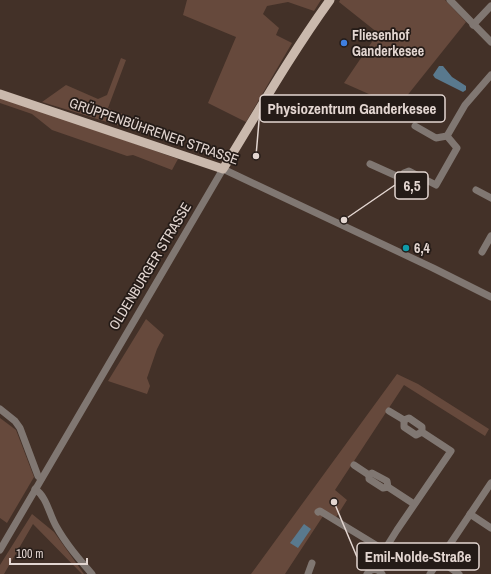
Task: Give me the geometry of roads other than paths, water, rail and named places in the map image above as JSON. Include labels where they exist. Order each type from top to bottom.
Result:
[{"type":"main road","name":"OLDENBURGER STRASSE","points":[[223,169],[290,58],[311,25],[330,0]]},
{"type":"main road","name":"GRÜPPENBÜHRENER STRASSE","points":[[0,94],[223,169]]},
{"type":"street","points":[[450,0],[491,42]]},
{"type":"street","points":[[473,25],[491,6]]},
{"type":"street","points":[[447,136],[464,105],[491,75]]},
{"type":"street","points":[[415,126],[436,138],[447,136]]},
{"type":"street","points":[[370,164],[410,183],[420,177],[436,185],[457,148],[447,136]]},
{"type":"street","name":"GRÜPPENBÜHRENER STRASSE","points":[[223,169],[491,297]]},
{"type":"street","name":"OLDENBURGER STRASSE","points":[[0,550],[223,169]]},
{"type":"street","points":[[476,190],[491,198]]},
{"type":"street","points":[[482,252],[491,236]]},
{"type":"street","points":[[0,409],[15,421],[20,428],[38,476],[41,478]]},
{"type":"street","points":[[375,569],[384,550],[451,452],[422,432],[422,427],[409,418],[404,420],[389,411]]},
{"type":"street","points":[[354,465],[369,475],[372,473],[387,481],[388,487],[414,504]]},
{"type":"street","points":[[430,574],[491,483]]},
{"type":"street","points":[[35,489],[42,494],[55,525],[66,543],[92,574]]},
{"type":"street","points":[[318,512],[320,511],[384,550]]},
{"type":"street","points":[[470,514],[491,528]]},
{"type":"street","points":[[439,560],[459,574]]},
{"type":"street","points":[[308,574],[312,563]]},
{"type":"street","points":[[367,574],[369,571],[375,569],[382,574]]},
{"type":"water","points":[[439,66],[443,66],[452,77],[466,86],[466,90],[463,92],[435,78],[433,75]]},
{"type":"water","points":[[304,524],[311,529],[298,548],[290,543]]},
{"type":"place","name":"Fliesenhof Ganderkesee","points":[[344,43]]},
{"type":"place","name":"Physiozentrum Ganderkesee","points":[[256,156]]},
{"type":"place","name":"6,5","points":[[344,220]]},
{"type":"place","name":"6,4","points":[[406,248]]},
{"type":"place","name":"Emil-Nolde-Straße","points":[[334,502]]}]
